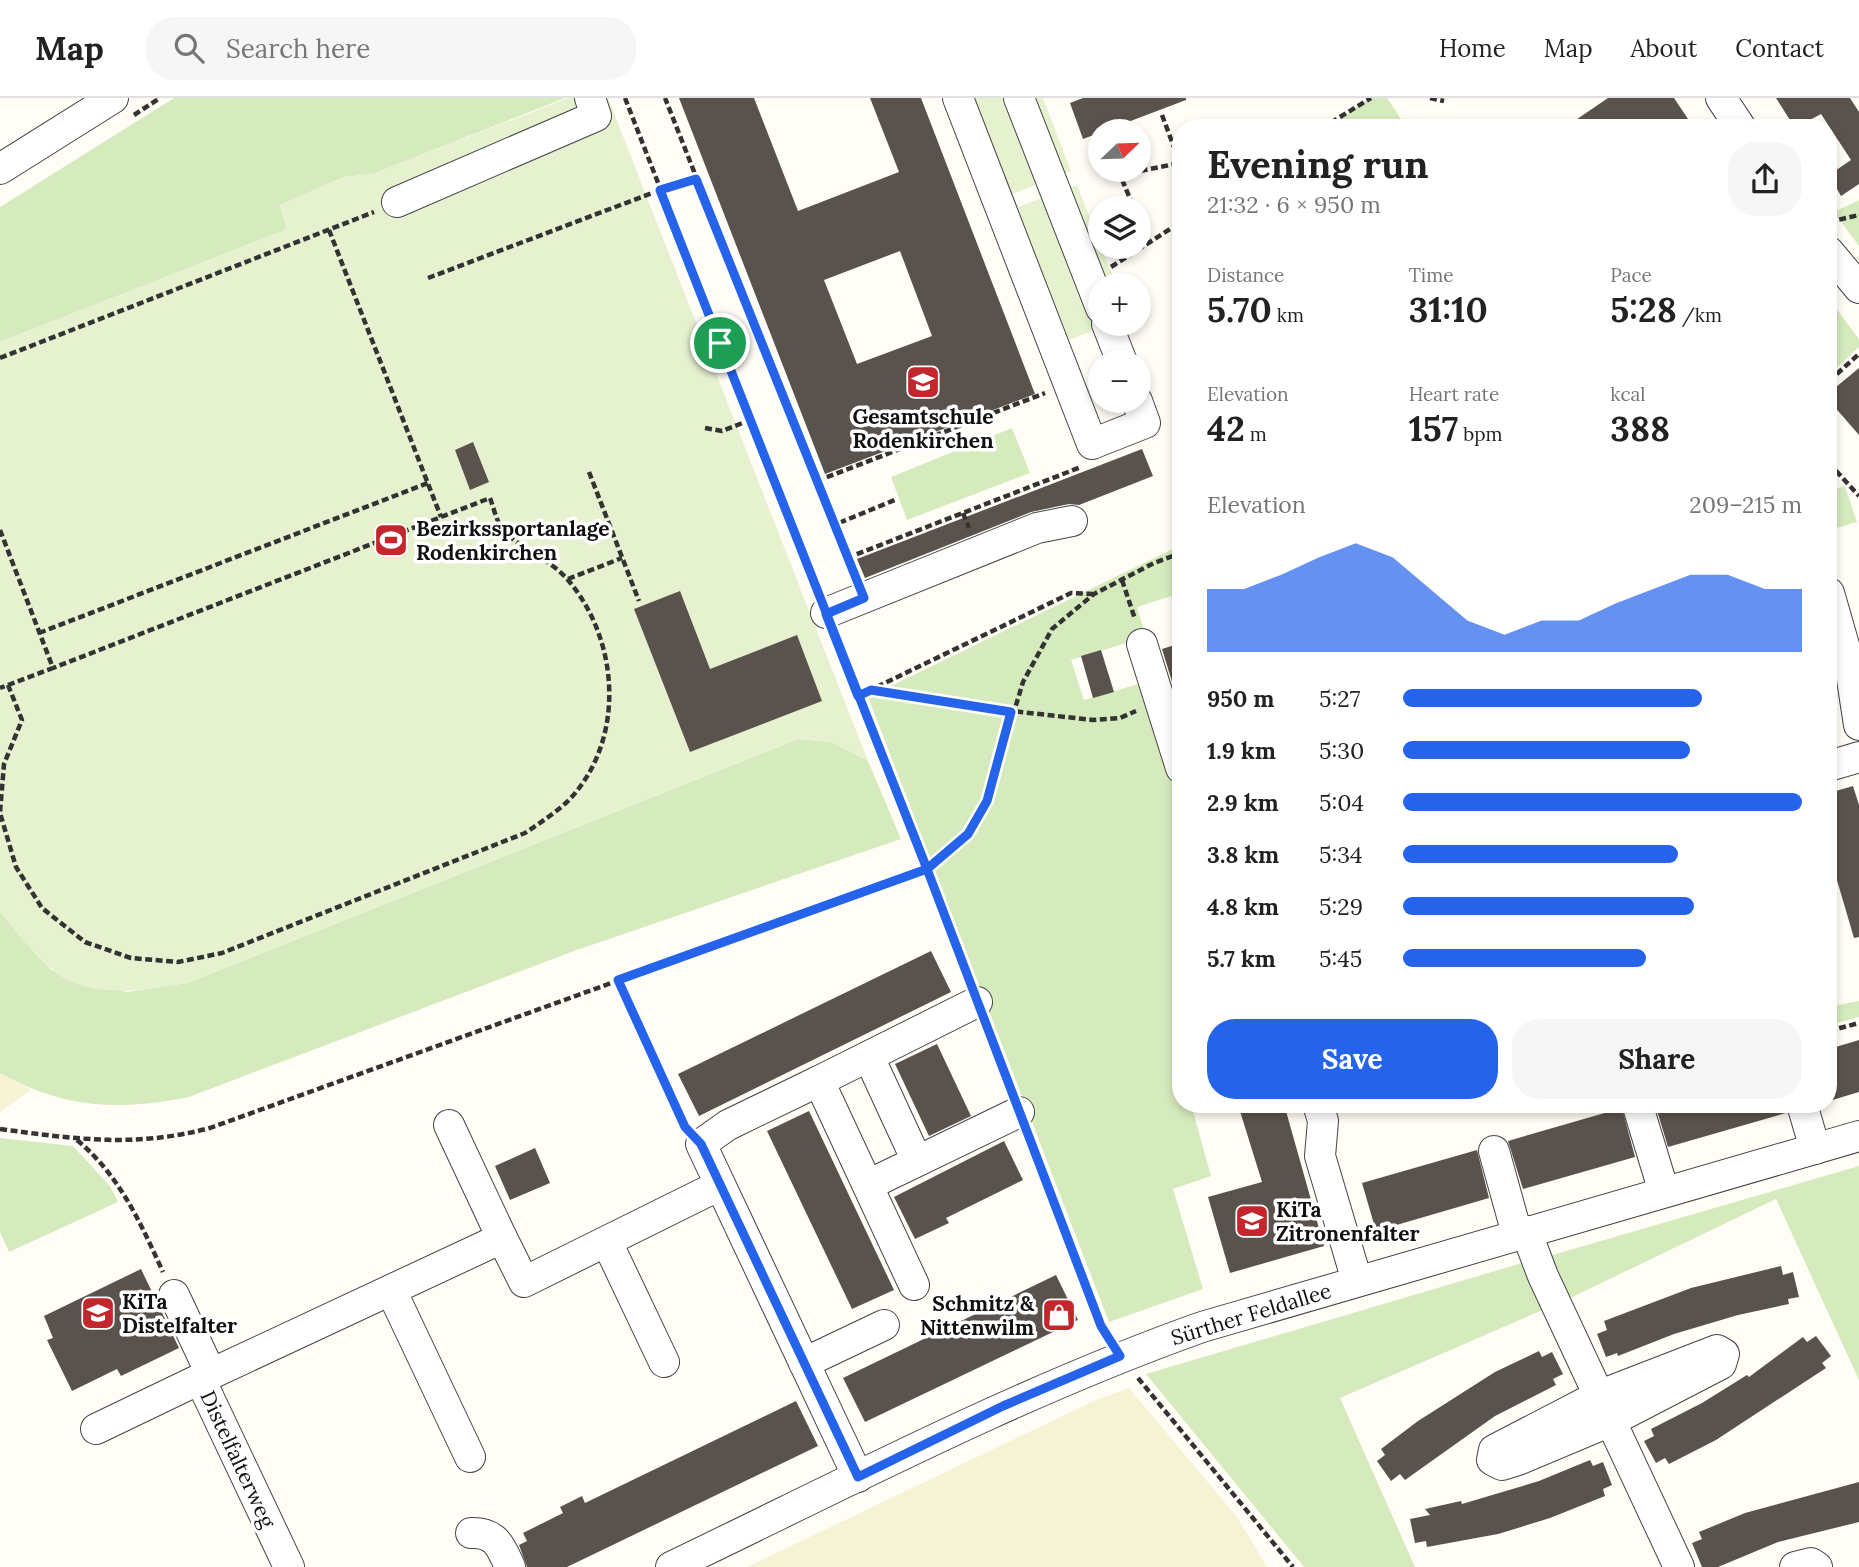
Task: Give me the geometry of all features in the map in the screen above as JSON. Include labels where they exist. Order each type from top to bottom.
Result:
[{"type":"street","points":[[0,169],[113,98]]},
{"type":"street","points":[[397,202],[596,116],[590,98]]},
{"type":"street","points":[[958,98],[1092,444],[1145,424],[1141,413]]},
{"type":"street","points":[[1019,98],[1088,276]]},
{"type":"street","points":[[1721,98],[1735,119]]},
{"type":"street","points":[[1837,262],[1859,288]]},
{"type":"street","points":[[826,614],[1037,528],[1072,521]]},
{"type":"street","points":[[1837,621],[1850,666],[1859,725]]},
{"type":"street","points":[[1142,644],[1170,697]]},
{"type":"street","points":[[1837,764],[1859,757]]},
{"type":"street","points":[[858,1477],[701,1144],[727,1125],[977,1002]]},
{"type":"street","points":[[869,1057],[917,1161]]},
{"type":"street","points":[[819,1081],[914,1285]]},
{"type":"street","points":[[868,1185],[1019,1112]]},
{"type":"street","points":[[1321,1113],[1323,1121],[1321,1156],[1357,1281]]},
{"type":"street","points":[[1640,1113],[1664,1192]]},
{"type":"street","points":[[1805,1113],[1815,1149]]},
{"type":"street","points":[[449,1125],[524,1282],[720,1185]]},
{"type":"street","name":"Sürther Feldallee","points":[[671,1567],[1035,1391],[1120,1356],[1202,1327],[1859,1136]]},
{"type":"street","points":[[1494,1151],[1522,1232],[1679,1567]]},
{"type":"street","points":[[174,1295],[205,1377],[502,1238]]},
{"type":"street","points":[[607,1242],[664,1362]]},
{"type":"street","points":[[391,1290],[470,1457]]},
{"type":"street","points":[[804,1363],[884,1325]]},
{"type":"street","name":"Distelfalterweg","points":[[96,1429],[205,1377],[289,1567]]},
{"type":"street","points":[[515,1525],[519,1544],[530,1567]]},
{"type":"street","points":[[471,1533],[491,1535],[500,1544],[510,1567]]},
{"type":"street","points":[[1795,1567],[1811,1563],[1817,1567]]},
{"type":"path","points":[[625,98],[927,869],[1101,1326],[1120,1356],[1293,1567]]},
{"type":"path","points":[[666,98],[864,598]]},
{"type":"path","points":[[1337,119],[1371,98]]},
{"type":"path","points":[[1430,98],[1444,101]]},
{"type":"path","points":[[1162,115],[1172,141]]},
{"type":"path","points":[[1152,168],[1172,166]]},
{"type":"path","points":[[428,278],[660,190],[696,179]]},
{"type":"path","points":[[0,358],[397,202]]},
{"type":"path","points":[[1837,220],[1859,215]]},
{"type":"path","points":[[1151,242],[1172,228]]},
{"type":"path","points":[[329,230],[441,517]]},
{"type":"path","points":[[1096,273],[1126,259]]},
{"type":"path","points":[[1837,374],[1859,354]]},
{"type":"path","points":[[817,481],[1060,387],[1072,392]]},
{"type":"path","points":[[705,428],[722,432],[751,420]]},
{"type":"path","points":[[848,558],[1098,460],[1092,444]]},
{"type":"path","points":[[589,472],[639,601]]},
{"type":"path","points":[[1837,472],[1859,496]]},
{"type":"path","points":[[39,633],[428,483]]},
{"type":"path","points":[[0,688],[490,498],[503,531],[552,562],[588,605],[600,634],[611,688],[608,720],[597,752],[568,800],[525,833],[222,953],[178,962],[131,958],[85,942],[42,908],[16,867],[0,813],[4,764],[22,720],[8,685]]},
{"type":"path","points":[[834,524],[897,499]]},
{"type":"path","points":[[0,530],[53,668]]},
{"type":"path","points":[[0,1129],[124,1142],[169,1139],[210,1128],[927,869],[968,834],[987,801],[1011,712],[1032,661],[1052,629],[1094,594],[1172,557]]},
{"type":"path","points":[[568,579],[622,558]]},
{"type":"path","points":[[1122,580],[1142,644]]},
{"type":"path","points":[[858,696],[1071,593],[1094,594]]},
{"type":"path","points":[[871,690],[1011,712],[1107,720],[1170,697]]},
{"type":"path","points":[[618,980],[685,1127],[701,1144]]},
{"type":"path","points":[[1837,1029],[1859,1023]]},
{"type":"path","points":[[77,1139],[113,1177],[132,1205],[174,1295]]},
{"type":"shaded area","points":[[0,1073],[31,1090],[0,1112]]},
{"type":"shaded area","points":[[1129,1388],[1237,1517],[1267,1567],[747,1567],[1096,1400]]},
{"type":"green space","points":[[174,98],[565,98],[373,174],[343,177],[288,229],[0,342],[0,207]]},
{"type":"green space","name":"Bezirkssportanlage Rodenkirchen","points":[[568,98],[608,98],[868,761],[832,742],[798,739],[187,983],[117,991],[82,986],[66,979],[37,956],[0,912],[0,342],[287,229],[279,205],[343,177],[373,174]]},
{"type":"green space","points":[[967,98],[1043,98],[1071,171],[1005,197]]},
{"type":"green space","points":[[1370,98],[1387,98],[1401,119],[1339,119]]},
{"type":"green space","points":[[1077,185],[1088,213],[1088,259],[1106,259],[1111,273],[1088,273],[1088,333],[1061,343],[1010,210]]},
{"type":"green space","points":[[1859,200],[1859,246],[1837,216],[1837,211]]},
{"type":"green space","points":[[1837,310],[1859,339],[1859,347],[1837,368]]},
{"type":"green space","points":[[1012,428],[1030,473],[907,520],[891,477]]},
{"type":"green space","points":[[1845,486],[1857,522],[1837,528],[1837,488]]},
{"type":"green space","points":[[1172,549],[1172,596],[1137,607],[1146,637],[1071,660],[1084,700],[1145,682],[1172,775],[1172,1113],[1194,1113],[1211,1176],[1173,1189],[1203,1289],[1109,1322],[868,697]]},
{"type":"green space","points":[[798,739],[832,742],[868,761],[901,839],[574,951],[189,1097],[139,1104],[92,1104],[47,1094],[0,1073],[0,912],[51,970],[127,992],[187,983]]},
{"type":"green space","points":[[1859,1001],[1859,1017],[1837,1023],[1838,1005]]},
{"type":"green space","points":[[0,1138],[73,1146],[110,1186],[118,1202],[9,1252],[0,1232]]},
{"type":"green space","points":[[1859,1166],[1859,1380],[1776,1199],[1568,1299],[1549,1256]]},
{"type":"green space","points":[[1522,1263],[1545,1309],[1340,1398],[1415,1567],[1304,1567],[1146,1374]]},
{"type":"building","points":[[679,98],[754,98],[798,211],[899,172],[870,98],[921,98],[1035,394],[825,474]],"holes":[[[900,251],[932,336],[857,364],[824,280]]]},
{"type":"building","points":[[1083,98],[1186,98],[1136,119],[1088,119],[1088,137],[1083,139],[1070,103]]},
{"type":"building","points":[[1608,98],[1674,98],[1688,119],[1577,119]]},
{"type":"building","points":[[1776,98],[1850,98],[1859,112],[1859,184],[1841,196],[1837,189],[1837,170],[1851,160],[1837,139],[1837,119],[1824,119],[1821,114],[1812,119],[1789,119]]},
{"type":"building","points":[[1859,368],[1859,435],[1837,410],[1837,386]]},
{"type":"building","points":[[473,442],[489,482],[470,490],[455,450]]},
{"type":"building","points":[[1142,449],[1153,476],[1079,505],[1069,504],[1031,512],[865,578],[857,559]]},
{"type":"building","points":[[680,591],[710,669],[797,635],[822,701],[690,752],[634,609]]},
{"type":"building","points":[[1172,646],[1172,682],[1162,649]]},
{"type":"building","points":[[1101,650],[1114,692],[1093,698],[1081,656]]},
{"type":"building","points":[[1853,786],[1859,805],[1859,937],[1854,938],[1837,880],[1837,791]]},
{"type":"building","points":[[931,951],[951,992],[699,1116],[678,1074]]},
{"type":"building","points":[[1859,1040],[1859,1092],[1837,1099],[1837,1047]]},
{"type":"building","points":[[937,1044],[971,1116],[929,1136],[895,1064]]},
{"type":"building","points":[[809,1111],[894,1290],[852,1309],[767,1131]]},
{"type":"building","name":"KiTa Zitronenfalter","points":[[1241,1113],[1287,1113],[1324,1246],[1230,1273],[1208,1197],[1262,1182]]},
{"type":"building","points":[[1605,1113],[1623,1113],[1635,1157],[1523,1189],[1508,1141]]},
{"type":"building","points":[[1658,1113],[1786,1113],[1668,1147]]},
{"type":"building","points":[[1004,1141],[1023,1180],[946,1218],[949,1223],[915,1239],[894,1197]]},
{"type":"building","points":[[535,1148],[550,1183],[510,1200],[495,1166]]},
{"type":"building","points":[[1477,1150],[1489,1198],[1376,1231],[1362,1183]]},
{"type":"building","points":[[1781,1266],[1783,1275],[1793,1272],[1799,1297],[1788,1299],[1789,1304],[1738,1315],[1674,1334],[1618,1356],[1617,1353],[1606,1357],[1597,1334],[1607,1330],[1604,1321],[1691,1288]]},
{"type":"building","points":[[141,1269],[179,1348],[121,1376],[117,1369],[72,1391],[47,1340],[53,1338],[44,1316]]},
{"type":"building","points":[[1056,1275],[1078,1320],[865,1422],[843,1378]]},
{"type":"building","points":[[1816,1336],[1831,1356],[1822,1363],[1826,1368],[1716,1440],[1669,1464],[1665,1458],[1656,1463],[1644,1441],[1654,1436],[1651,1429],[1702,1403],[1747,1375],[1749,1377],[1803,1337],[1807,1342]]},
{"type":"building","points":[[1539,1351],[1542,1357],[1552,1352],[1563,1374],[1553,1379],[1556,1385],[1495,1416],[1405,1480],[1400,1474],[1391,1481],[1377,1461],[1385,1455],[1381,1449],[1418,1421],[1495,1372]]},
{"type":"building","points":[[796,1401],[818,1446],[567,1567],[527,1567],[519,1545],[527,1541],[523,1533],[563,1513],[560,1507],[582,1496],[585,1503]]},
{"type":"building","points":[[1590,1460],[1593,1466],[1603,1462],[1612,1485],[1603,1489],[1605,1496],[1550,1518],[1498,1534],[1427,1547],[1426,1541],[1415,1543],[1410,1519],[1430,1515],[1425,1509],[1461,1501],[1462,1504],[1539,1481]]},
{"type":"building","points":[[1859,1482],[1859,1522],[1778,1542],[1718,1567],[1702,1567],[1692,1543],[1702,1539],[1699,1532],[1745,1513]]},
{"type":"place","name":"Gesamtschule Rodenkirchen","points":[[923,382]]},
{"type":"place","name":"Bezirkssportanlage Rodenkirchen","points":[[391,540]]},
{"type":"place","name":"KiTa Zitronenfalter","points":[[1252,1221]]},
{"type":"place","name":"KiTa Distelfalter","points":[[98,1313]]},
{"type":"place","name":"Schmitz & Nittenwilm","points":[[1059,1315]]},
{"type":"route","points":[[720,343],[660,190],[696,179],[864,598],[826,614],[858,696],[871,690],[930,702],[1011,712],[987,801],[968,834],[927,869],[1101,1326],[1120,1356],[1003,1406],[858,1477],[701,1144],[685,1127],[618,980],[927,869],[858,696],[720,343]]}]
